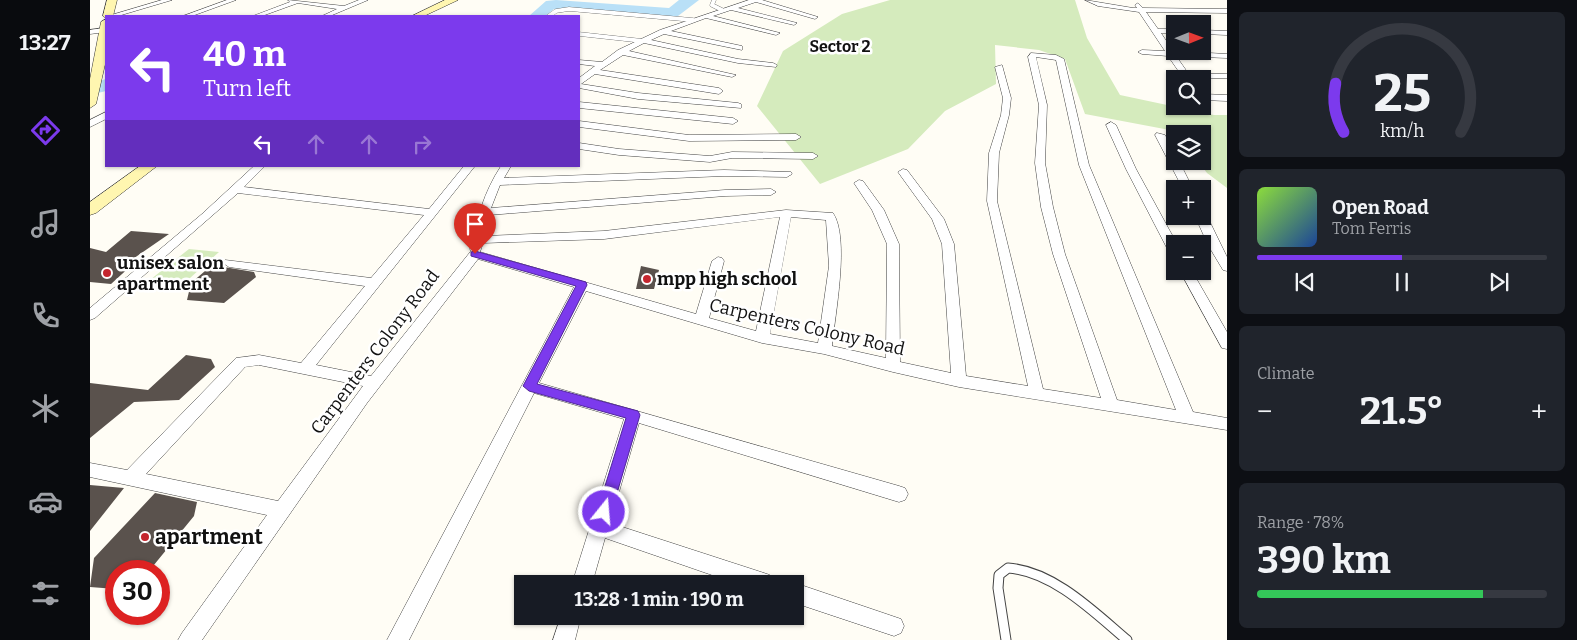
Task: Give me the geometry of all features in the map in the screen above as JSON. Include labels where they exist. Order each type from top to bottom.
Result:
[{"type":"street","points":[[108,15],[112,0]]},
{"type":"street","points":[[115,15],[169,0]]},
{"type":"street","points":[[189,15],[233,0]]},
{"type":"street","points":[[258,15],[294,0],[344,8]]},
{"type":"street","points":[[327,15],[365,0]]},
{"type":"street","points":[[408,15],[441,0]]},
{"type":"street","points":[[419,15],[453,0]]},
{"type":"street","points":[[580,83],[602,64],[643,41],[693,20],[756,0],[815,17]]},
{"type":"street","points":[[1088,0],[1106,6],[1141,9],[1227,11]]},
{"type":"street","points":[[1135,0],[1166,46]]},
{"type":"street","points":[[732,8],[794,23]]},
{"type":"street","points":[[706,16],[776,33]]},
{"type":"street","points":[[1156,31],[1166,31]]},
{"type":"street","points":[[90,32],[105,32],[104,55],[92,85],[90,103]]},
{"type":"street","points":[[664,32],[739,48]]},
{"type":"street","points":[[1211,32],[1227,33]]},
{"type":"street","points":[[643,41],[738,61],[773,65]]},
{"type":"street","points":[[621,52],[732,75]]},
{"type":"street","points":[[1142,52],[1166,54]]},
{"type":"street","points":[[1111,406],[1059,254],[1046,207],[1040,162],[1043,105],[1032,57],[1034,55],[1056,57],[1060,60],[1084,164],[1096,198],[1188,419]]},
{"type":"street","points":[[1211,56],[1227,56]]},
{"type":"street","points":[[580,62],[602,64]]},
{"type":"street","points":[[999,67],[1007,98],[1005,115],[994,153],[992,200],[1037,394]]},
{"type":"street","points":[[593,71],[719,91]]},
{"type":"street","points":[[1211,76],[1227,76]]},
{"type":"street","points":[[580,84],[646,97],[738,106]]},
{"type":"street","points":[[1211,99],[1227,98]]},
{"type":"street","points":[[580,105],[733,121]]},
{"type":"street","points":[[90,124],[105,116]]},
{"type":"street","points":[[580,124],[689,138],[796,137]]},
{"type":"street","points":[[1111,125],[1131,169],[1166,235]]},
{"type":"street","points":[[1160,136],[1183,180]]},
{"type":"street","points":[[580,146],[620,152],[710,159],[732,155],[813,156]]},
{"type":"street","points":[[93,202],[131,167]]},
{"type":"street","points":[[93,202],[148,167]]},
{"type":"street","points":[[90,315],[259,167]]},
{"type":"street","points":[[305,368],[469,167]]},
{"type":"street","points":[[505,167],[495,182],[484,212],[476,247],[604,235],[786,213],[828,214],[832,220],[834,266],[824,349]]},
{"type":"street","points":[[903,172],[938,218],[948,244],[960,380]]},
{"type":"street","points":[[495,182],[724,173],[786,174]]},
{"type":"street","points":[[858,182],[878,210],[893,244],[893,367]]},
{"type":"street","points":[[234,189],[433,213]]},
{"type":"street","points":[[484,212],[725,193],[772,192]]},
{"type":"street","points":[[762,338],[786,213]]},
{"type":"street","points":[[1205,225],[1227,267]]},
{"type":"street","name":"Carpenters Colony Road","points":[[189,640],[374,382],[476,247],[582,285],[762,338],[824,349],[893,367],[960,380],[1227,424]]},
{"type":"street","points":[[701,321],[718,261]]},
{"type":"street","points":[[229,263],[376,283]]},
{"type":"street","points":[[1191,280],[1227,344]]},
{"type":"street","points":[[398,640],[582,285]]},
{"type":"street","points":[[131,478],[242,362],[259,360],[374,382]]},
{"type":"street","points":[[529,386],[899,494]]},
{"type":"street","points":[[585,575],[633,415]]},
{"type":"street","points":[[90,470],[281,510]]},
{"type":"street","points":[[600,528],[740,575]]},
{"type":"street","points":[[804,596],[894,626]]},
{"type":"street","points":[[564,640],[568,625]]},
{"type":"lane","points":[[714,0],[712,5],[722,10]]},
{"type":"lane","points":[[550,15],[556,11],[569,9],[693,20]]},
{"type":"lane","points":[[580,34],[643,41]]},
{"type":"lane","points":[[1006,640],[998,588],[999,575],[1006,568],[1018,568],[1059,588],[1095,613],[1127,640]]},
{"type":"green space","points":[[890,0],[1075,0],[1087,38],[1120,95],[1166,105],[1166,115],[1227,115],[1227,188],[1205,170],[1211,170],[1211,125],[1166,125],[1166,129],[1085,114],[1065,59],[1039,50],[995,45],[996,84],[945,111],[908,149],[820,184],[757,106],[783,51],[842,14]]},
{"type":"green space","points":[[189,249],[219,252],[180,287],[146,283]]},
{"type":"building","points":[[131,231],[169,234],[127,263],[133,264],[111,284],[90,282],[90,248],[106,252]]},
{"type":"building","points":[[212,265],[254,272],[256,277],[224,303],[187,300],[191,283]]},
{"type":"building","name":"mpp high school","points":[[641,266],[659,270],[654,289],[636,289]]},
{"type":"building","points":[[186,355],[211,359],[215,367],[179,400],[134,402],[90,438],[90,383],[148,390]]},
{"type":"building","points":[[90,485],[124,488],[90,531]]},
{"type":"building","name":"apartment","points":[[155,493],[197,502],[194,516],[158,560],[105,560],[105,588],[90,587],[94,558]]},
{"type":"waterway","points":[[538,15],[551,4],[673,13],[684,3],[692,0]]},
{"type":"waterway","points":[[90,89],[105,85]]},
{"type":"place","name":"unisex salon apartment","points":[[107,273]]},
{"type":"place","name":"mpp high school","points":[[647,279]]},
{"type":"place","name":"apartment","points":[[145,537]]},
{"type":"district","name":"Sector 2","points":[[840,46]]},
{"type":"route","points":[[475,254],[582,285],[529,386],[633,415],[604,512]]}]
